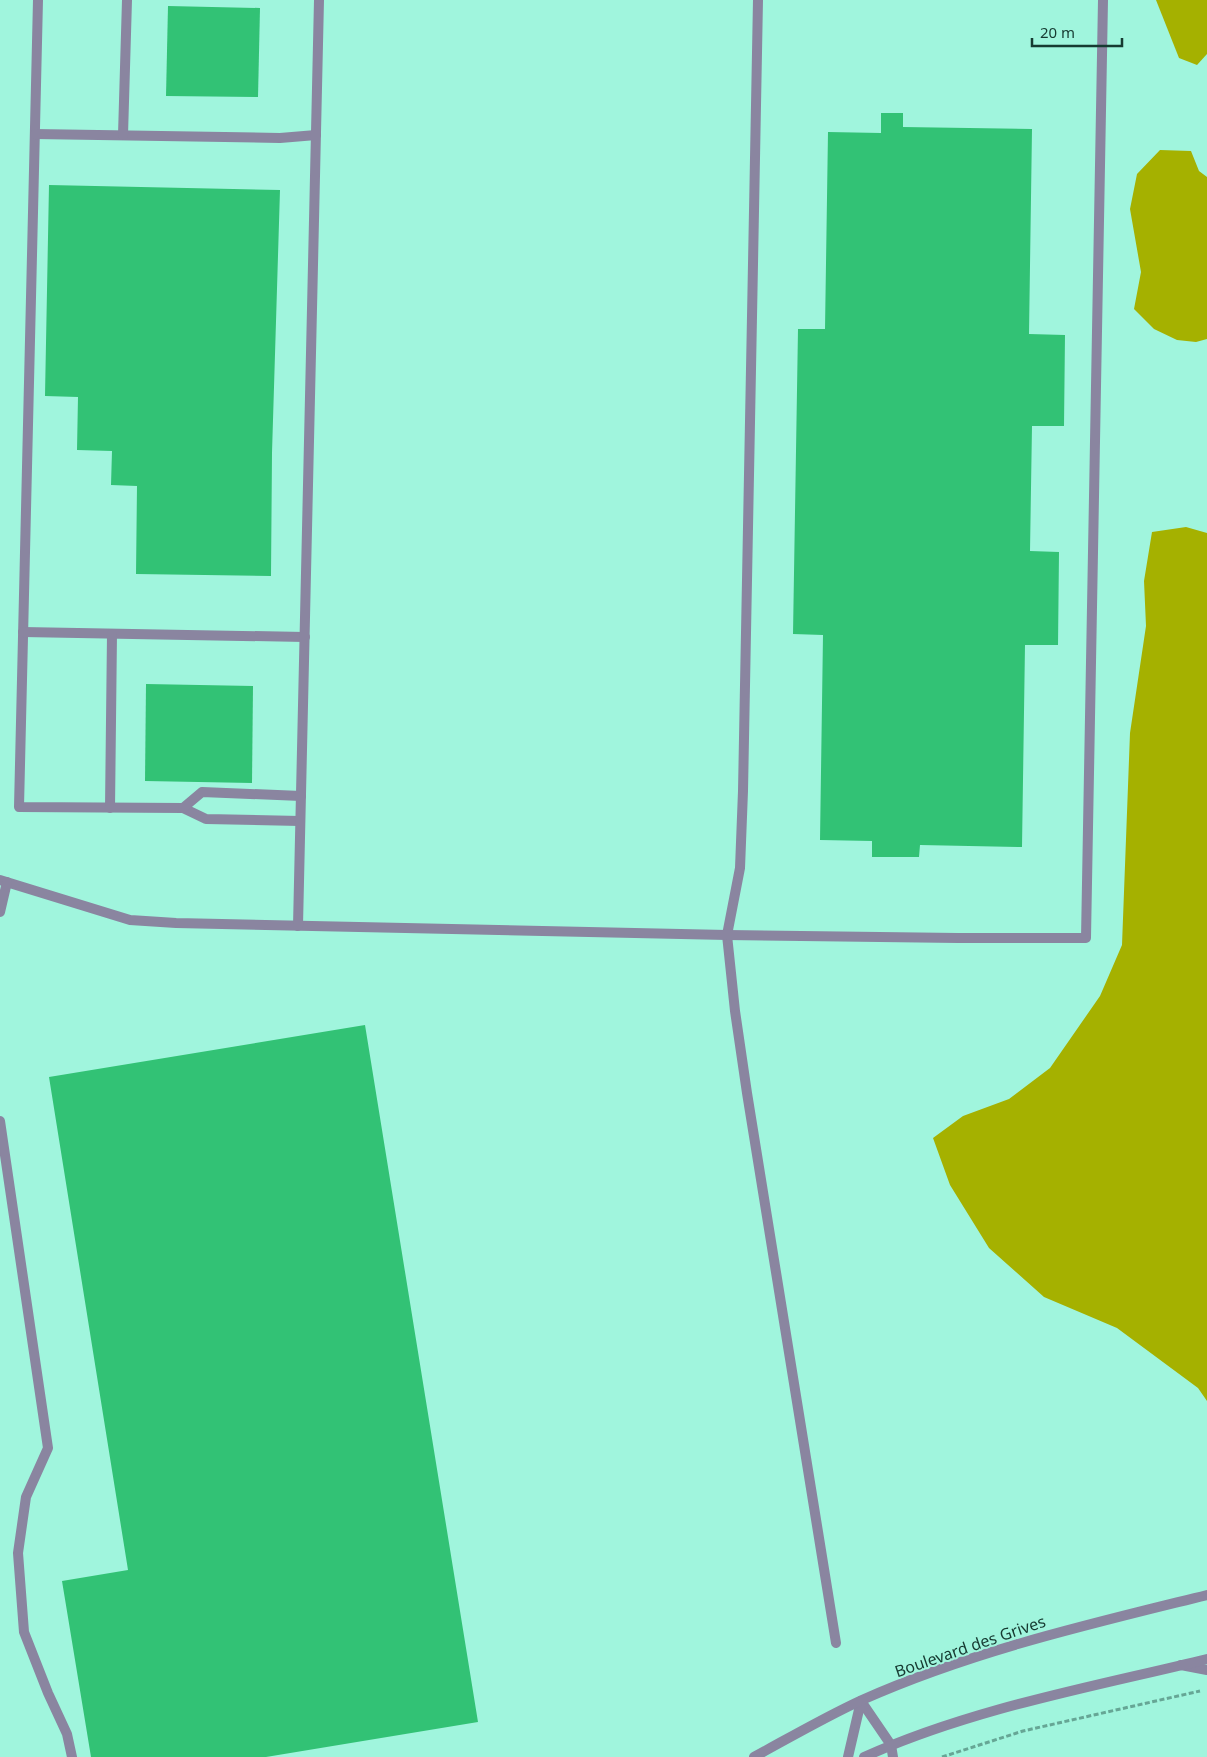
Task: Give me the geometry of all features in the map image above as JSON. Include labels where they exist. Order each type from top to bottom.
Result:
[{"type":"street","points":[[38,0],[19,807],[183,808],[206,819],[300,821]]},
{"type":"street","points":[[123,135],[127,0]]},
{"type":"street","points":[[298,926],[319,0]]},
{"type":"street","points":[[758,0],[743,791],[740,868],[727,936],[735,1011],[747,1093],[836,1643]]},
{"type":"street","points":[[0,912],[3,881],[130,920],[176,923],[727,936],[1086,938],[1103,0]]},
{"type":"street","points":[[35,134],[280,138],[316,135]]},
{"type":"street","points":[[23,632],[305,637]]},
{"type":"street","points":[[110,808],[112,634]]},
{"type":"street","points":[[183,808],[202,792],[301,796]]},
{"type":"street","points":[[0,1121],[48,1448],[26,1497],[18,1553],[24,1632],[48,1693],[67,1734],[72,1757]]},
{"type":"street","name":"Boulevard des Grives","points":[[754,1757],[861,1701],[934,1672],[1003,1648],[1075,1627],[1207,1595]]},
{"type":"street","points":[[864,1757],[891,1745],[956,1722],[1013,1706],[1207,1659]]},
{"type":"street","points":[[1180,1666],[1207,1670]]},
{"type":"street","points":[[861,1701],[891,1745],[894,1757]]},
{"type":"street","points":[[848,1757],[861,1701]]},
{"type":"path","points":[[942,1757],[1024,1731],[1207,1689]]},
{"type":"green space","points":[[1156,0],[1207,0],[1207,54],[1197,65],[1179,58]]},
{"type":"green space","points":[[1160,150],[1191,151],[1199,171],[1207,177],[1207,339],[1196,342],[1177,340],[1154,329],[1134,309],[1141,272],[1130,209],[1137,174]]},
{"type":"green space","points":[[1186,527],[1207,533],[1207,1401],[1198,1388],[1117,1328],[1044,1297],[989,1248],[950,1185],[933,1138],[963,1116],[1009,1099],[1050,1068],[1100,996],[1122,945],[1130,733],[1146,626],[1144,581],[1152,532]]},
{"type":"building","points":[[168,6],[260,8],[258,97],[166,96]]},
{"type":"building","points":[[881,113],[903,113],[903,127],[1032,129],[1029,334],[1065,335],[1064,426],[1032,426],[1030,551],[1059,552],[1058,645],[1025,645],[1022,847],[920,845],[919,857],[872,857],[872,841],[820,840],[823,635],[793,634],[798,329],[825,329],[828,132],[881,133]]},
{"type":"building","points":[[49,185],[280,190],[272,453],[271,576],[136,574],[137,486],[111,485],[112,451],[77,450],[78,397],[45,396]]},
{"type":"building","points":[[146,684],[253,686],[252,783],[145,781]]},
{"type":"building","points":[[365,1025],[478,1722],[266,1757],[91,1757],[62,1581],[128,1570],[49,1077]]}]
